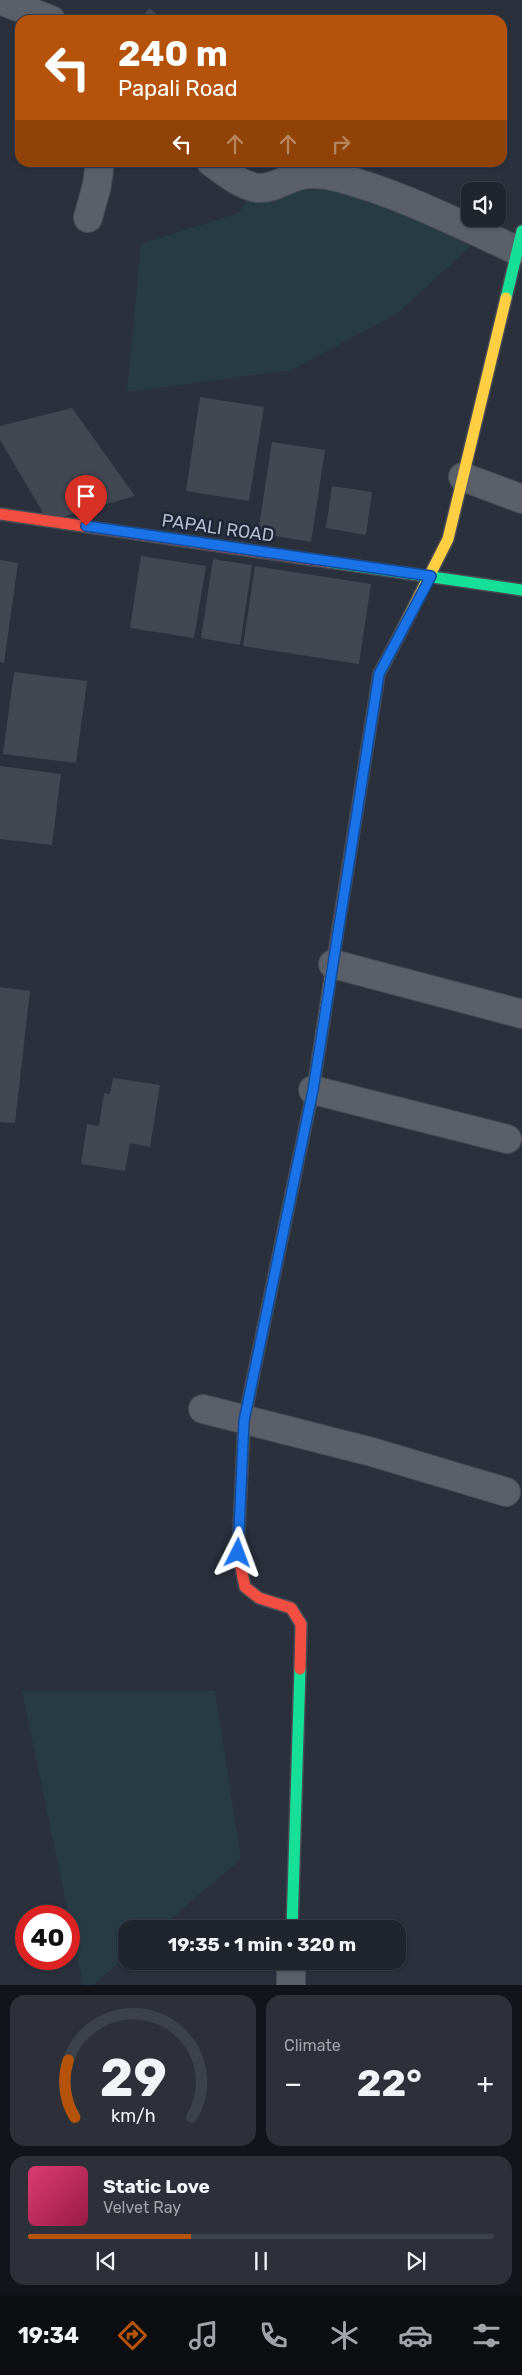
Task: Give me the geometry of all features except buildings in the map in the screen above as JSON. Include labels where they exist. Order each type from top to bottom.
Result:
[{"type":"street","points":[[0,0],[38,15]]},
{"type":"street","points":[[88,218],[97,186],[99,167]]},
{"type":"street","points":[[219,167],[245,184],[257,188],[270,187],[298,176],[314,174],[334,176],[404,198],[519,240],[448,539],[431,576],[379,674],[313,1090],[244,1421],[238,1553],[245,1587],[258,1598],[291,1608],[301,1624],[292,1920]]},
{"type":"street","points":[[463,477],[522,499]]},
{"type":"street","name":"PAPALI ROAD","points":[[0,514],[522,590]]},
{"type":"street","points":[[333,964],[522,1014]]},
{"type":"street","points":[[313,1090],[507,1139]]},
{"type":"street","points":[[202,1409],[372,1452],[506,1492]]},
{"type":"street","points":[[291,1970],[291,1985]]},
{"type":"shaded area","points":[[323,178],[474,243],[397,314],[291,370],[127,392],[141,244],[238,213],[254,192]]},
{"type":"shaded area","points":[[22,1691],[215,1691],[241,1859],[170,1920],[118,1920],[118,1964],[93,1985],[83,1985],[80,1970],[80,1905],[66,1905]]},
{"type":"traffic: fast","points":[[506,298],[522,231]]},
{"type":"traffic: fast","points":[[329,562],[522,590]]},
{"type":"traffic: fast","points":[[292,1920],[300,1669]]},
{"type":"traffic: slow","points":[[401,632],[448,539],[506,298]]},
{"type":"traffic: slow","points":[[263,1329],[313,1090],[332,967]]},
{"type":"traffic: jam","points":[[0,514],[329,562]]},
{"type":"traffic: jam","points":[[332,967],[379,674],[401,632]]},
{"type":"traffic: jam","points":[[263,1329],[244,1421],[238,1553],[245,1587],[259,1598],[291,1608],[301,1624],[300,1669]]},
{"type":"route","points":[[86,526],[431,576],[379,674],[313,1090],[244,1421],[238,1553]]}]
